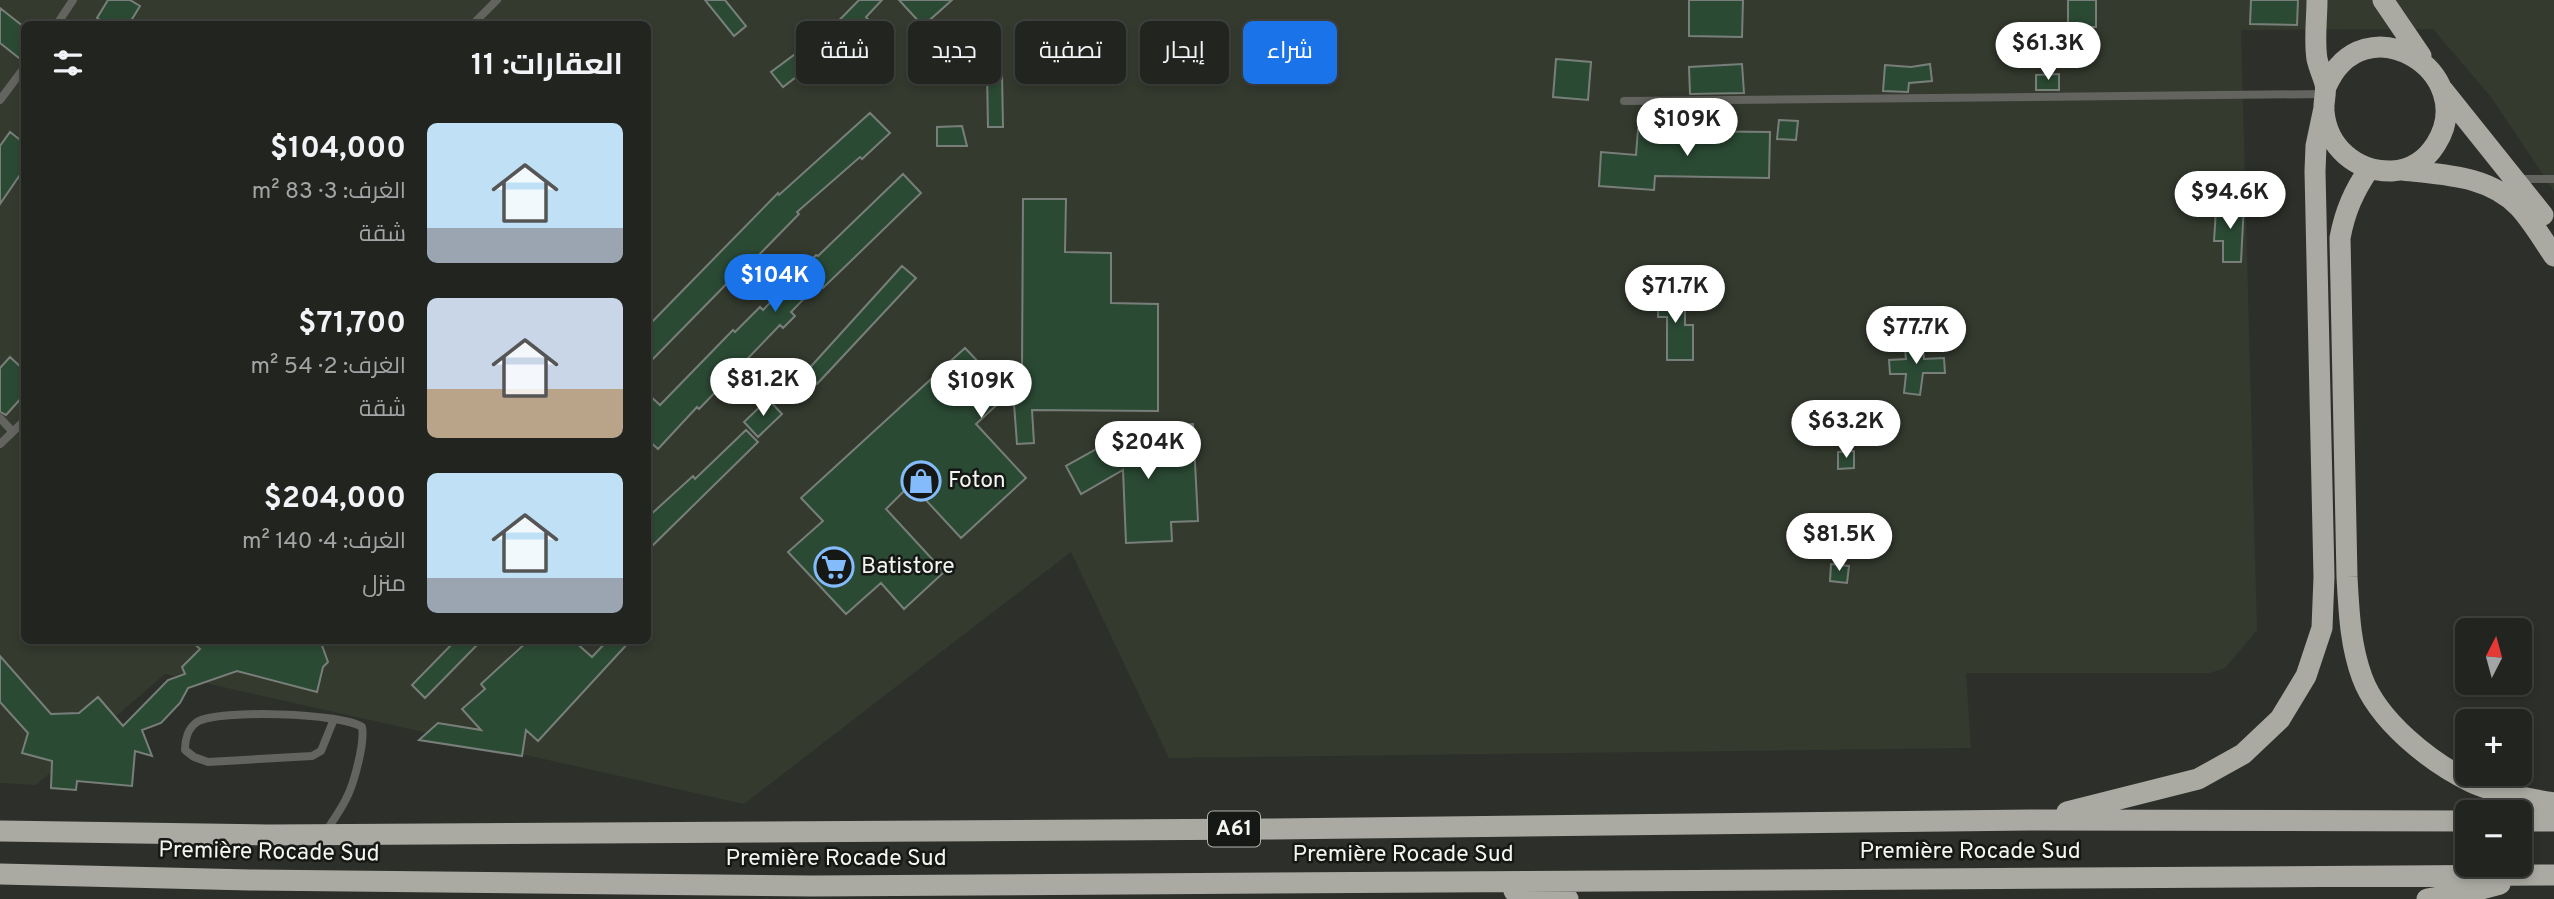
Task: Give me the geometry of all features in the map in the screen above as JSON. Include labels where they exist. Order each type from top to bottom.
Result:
[{"type":"highway","points":[[2317,0],[2316,51],[2325,97],[2326,122],[2338,147],[2346,156],[2369,169],[2465,177],[2484,182],[2503,193],[2519,208],[2554,256]]},
{"type":"highway","points":[[2383,0],[2441,88],[2554,231]]},
{"type":"highway","points":[[2031,820],[2198,779],[2243,754],[2280,719],[2306,676],[2322,628],[2324,577],[2315,171],[2316,146],[2325,97],[2332,72],[2342,60],[2369,45],[2400,46],[2414,53],[2426,64]]},
{"type":"highway","points":[[2403,170],[2418,163],[2431,151],[2440,137],[2445,121],[2441,88]]},
{"type":"highway","points":[[2369,169],[2347,206],[2340,238],[2347,577],[2349,629],[2353,648],[2362,678],[2377,707],[2401,734],[2472,782],[2554,803]]},
{"type":"highway","name":"Première Rocade Sud","points":[[0,831],[324,835],[1274,829],[2031,820],[2455,821]]},
{"type":"highway","points":[[2532,821],[2554,821]]},
{"type":"highway","name":"Première Rocade Sud","points":[[0,874],[250,880],[799,886],[2455,876]]},
{"type":"highway","name":"Première Rocade Sud","points":[[2532,876],[2554,875]]},
{"type":"highway","points":[[2427,899],[2474,891],[2525,877]]},
{"type":"highway","points":[[1443,881],[1568,899]]},
{"type":"lane","points":[[59,21],[72,0]]},
{"type":"lane","points":[[475,21],[497,0]]},
{"type":"lane","points":[[0,100],[21,72]]},
{"type":"lane","points":[[1624,101],[2325,97]]},
{"type":"lane","points":[[2515,179],[2554,179]]},
{"type":"lane","points":[[0,418],[12,431]]},
{"type":"lane","points":[[0,444],[21,424]]},
{"type":"lane","points":[[324,835],[348,796],[364,735],[362,727],[355,722],[334,719],[266,713],[215,716],[196,723],[185,738],[185,750],[208,762],[313,756],[321,751],[334,719]]},
{"type":"shaded area","points":[[0,0],[2554,0],[2554,191],[2491,97],[2433,29],[2241,30],[2257,630],[2225,668],[2210,673],[1966,673],[1971,748],[1169,758],[1071,552],[744,804],[165,674],[36,785],[0,783]]},
{"type":"building","points":[[108,0],[130,0],[140,6],[131,21],[102,21],[97,18]]},
{"type":"building","points":[[705,0],[725,0],[746,26],[734,36]]},
{"type":"building","points":[[859,0],[882,0],[866,17],[869,21],[838,21]]},
{"type":"building","points":[[899,0],[952,0],[929,21],[918,21]]},
{"type":"building","points":[[1689,0],[1743,0],[1742,37],[1689,36]]},
{"type":"building","points":[[2068,0],[2096,0],[2096,27],[2068,27]]},
{"type":"building","points":[[2251,0],[2298,0],[2297,25],[2250,24]]},
{"type":"building","points":[[0,8],[21,25],[21,60],[0,43]]},
{"type":"building","points":[[796,53],[796,77],[783,87],[771,72]]},
{"type":"building","points":[[1556,59],[1591,62],[1588,100],[1553,97]]},
{"type":"building","points":[[1742,64],[1744,93],[1690,94],[1689,67]]},
{"type":"building","points":[[1930,64],[1932,81],[1909,83],[1908,92],[1883,91],[1885,65],[1911,67]]},
{"type":"building","points":[[1002,73],[1003,127],[988,127],[987,84],[1001,84]]},
{"type":"building","points":[[2059,74],[2059,90],[2036,90],[2036,75]]},
{"type":"building","points":[[870,113],[890,133],[797,212],[799,214],[651,361],[651,323],[778,193],[779,195]]},
{"type":"building","points":[[1779,120],[1798,121],[1796,140],[1777,139]]},
{"type":"building","points":[[962,126],[967,146],[937,146],[937,127]]},
{"type":"building","points":[[1638,129],[1679,133],[1770,132],[1769,178],[1655,176],[1654,190],[1599,186],[1601,152],[1636,155]]},
{"type":"building","points":[[10,132],[21,141],[21,173],[0,204],[0,146]]},
{"type":"building","points":[[903,174],[921,193],[823,288],[818,284],[791,312],[795,316],[783,328],[780,325],[658,449],[651,443],[651,397],[660,405],[733,330],[735,332],[760,307],[763,310],[816,255]]},
{"type":"building","points":[[1023,199],[1066,199],[1065,252],[1111,253],[1111,303],[1158,304],[1158,411],[1032,410],[1034,443],[1017,444],[1013,390],[976,424],[1026,478],[961,538],[911,484],[886,509],[944,572],[904,609],[881,583],[846,614],[788,552],[823,521],[801,498],[965,348],[1002,387],[1004,369],[1022,371]]},
{"type":"building","points":[[2225,201],[2244,203],[2241,262],[2223,262],[2223,241],[2214,241],[2216,210],[2225,210]]},
{"type":"building","points":[[902,266],[916,278],[817,384],[805,373]]},
{"type":"building","points":[[1659,281],[1674,281],[1674,309],[1685,308],[1685,325],[1693,325],[1693,360],[1667,360],[1667,317],[1658,317]]},
{"type":"building","points":[[1922,338],[1924,359],[1944,358],[1945,373],[1923,373],[1920,395],[1904,393],[1906,374],[1890,374],[1889,360],[1906,359],[1904,340]]},
{"type":"building","points":[[10,357],[21,367],[21,398],[6,415],[0,412],[0,368]]},
{"type":"building","points":[[768,399],[782,414],[758,437],[744,422]]},
{"type":"building","points":[[1849,421],[1850,436],[1834,438],[1833,422]]},
{"type":"building","points":[[1193,424],[1198,521],[1171,522],[1172,541],[1126,543],[1123,470],[1081,494],[1066,466],[1102,446],[1104,450],[1154,438],[1153,426]]},
{"type":"building","points":[[746,430],[758,442],[651,547],[651,514],[693,476],[695,479]]},
{"type":"building","points":[[1854,451],[1854,468],[1838,469],[1838,452]]},
{"type":"building","points":[[1831,564],[1849,566],[1847,583],[1830,581]]},
{"type":"building","points":[[194,644],[321,644],[328,662],[323,667],[317,692],[237,671],[188,688],[180,703],[161,723],[142,730],[152,756],[135,751],[132,786],[77,781],[76,790],[51,788],[52,761],[22,753],[28,733],[0,702],[0,656],[51,714],[79,713],[98,697],[123,726],[168,680],[185,674],[182,667],[200,649]]},
{"type":"building","points":[[452,644],[478,644],[425,698],[412,685]]},
{"type":"building","points":[[525,644],[577,644],[592,657],[604,644],[627,644],[538,741],[526,730],[522,756],[419,740],[438,723],[481,730],[462,709],[485,689],[481,684]]},
{"type":"place","name":"Foton","points":[[921,481]]},
{"type":"place","name":"Batistore","points":[[834,567]]}]
